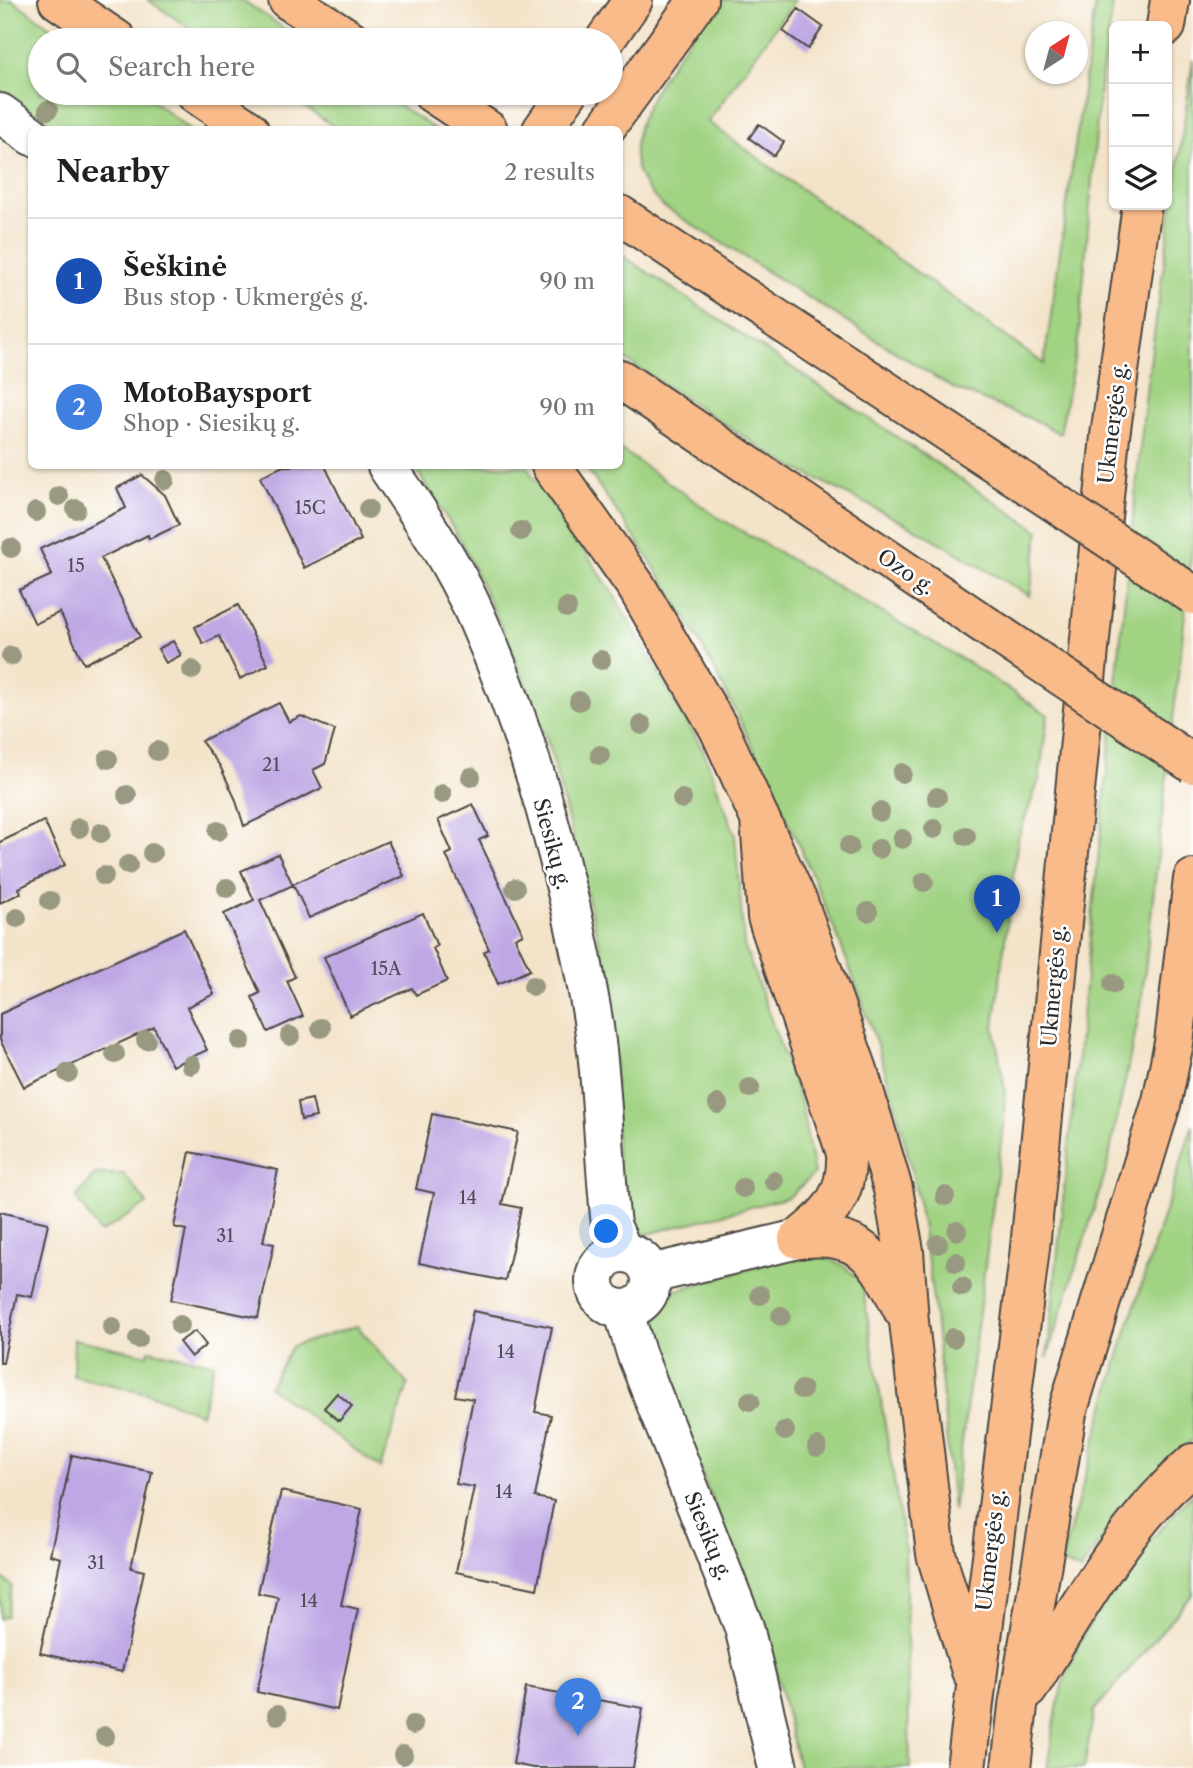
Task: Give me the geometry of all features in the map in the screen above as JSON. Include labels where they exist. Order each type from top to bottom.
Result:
[{"type":"main road","points":[[58,0],[99,28]]},
{"type":"main road","points":[[288,0],[332,28]]},
{"type":"main road","points":[[613,28],[633,0]]},
{"type":"main road","points":[[623,104],[698,0]]},
{"type":"main road","points":[[1167,21],[1170,0]]},
{"type":"main road","points":[[450,105],[482,126]]},
{"type":"main road","points":[[545,126],[560,105]]},
{"type":"main road","points":[[607,126],[622,105]]},
{"type":"main road","points":[[214,109],[242,126]]},
{"type":"main road","name":"Ukmergės g.","points":[[966,1768],[1030,1248],[1109,450],[1141,210]]},
{"type":"main road","points":[[623,217],[1193,595]]},
{"type":"main road","name":"Ozo g.","points":[[623,381],[1193,764]]},
{"type":"main road","points":[[553,469],[636,586],[719,729],[798,902],[858,1070],[893,1189],[904,1251],[909,1322],[936,1554],[975,1683]]},
{"type":"main road","points":[[760,819],[767,917],[846,1153],[847,1177],[838,1197],[819,1223],[798,1239]]},
{"type":"main road","points":[[1011,1768],[1018,1706],[1067,1413],[1167,1078],[1174,1043],[1193,878]]},
{"type":"main road","points":[[798,1239],[824,1236],[861,1247],[886,1275],[909,1322]]},
{"type":"main road","points":[[1018,1706],[1126,1537],[1161,1492],[1193,1463]]},
{"type":"street","points":[[0,113],[28,133]]},
{"type":"street","name":"Siesikų g.","points":[[389,469],[419,513],[475,614],[515,714],[555,850],[592,1010],[611,1225],[637,1263]]},
{"type":"street","points":[[637,1263],[652,1283],[645,1300],[623,1309],[602,1301],[595,1283],[599,1266],[613,1254],[637,1263],[798,1239]]},
{"type":"street","name":"Siesikų g.","points":[[623,1309],[636,1353],[744,1627],[778,1768]]},
{"type":"green space","points":[[0,0],[12,0],[52,28],[28,28],[28,105],[158,105],[185,126],[51,126],[0,90]]},
{"type":"green space","points":[[148,0],[242,0],[284,28],[189,28]]},
{"type":"green space","points":[[718,0],[795,0],[708,122],[1044,364],[1084,84],[1088,84],[1088,56],[1096,0],[1114,0],[1100,86],[1079,334],[1060,434],[1039,422],[953,388],[663,206],[642,181],[635,151],[639,128],[648,105],[675,58]]},
{"type":"green space","points":[[1193,59],[1193,542],[1141,1005],[1106,1171],[1047,1358],[1146,391]]},
{"type":"green space","points":[[302,105],[398,105],[430,126],[334,126]]},
{"type":"green space","points":[[623,256],[1039,531],[1030,596],[920,531],[783,462],[623,358]]},
{"type":"green space","points":[[623,451],[716,516],[967,662],[1048,715],[1039,780],[1018,838],[994,1027],[1005,1090],[1004,1120],[953,1511],[926,1249],[910,1163],[882,1060],[846,958],[783,810],[697,637],[587,469],[623,469]]},
{"type":"green space","points":[[416,469],[528,469],[611,590],[704,752],[735,835],[744,945],[801,1103],[814,1174],[789,1197],[644,1235],[618,1193],[612,994],[550,748],[509,643],[461,541]]},
{"type":"green space","points":[[1193,1124],[1193,1439],[1131,1500],[1105,1533],[1081,1571],[1061,1562],[1120,1352]]},
{"type":"green space","points":[[95,1174],[124,1174],[147,1204],[100,1233],[76,1198]]},
{"type":"green space","points":[[799,1253],[834,1261],[848,1269],[862,1284],[905,1548],[910,1768],[799,1768],[771,1648],[649,1340],[651,1315],[665,1294]]},
{"type":"green space","points":[[357,1326],[408,1385],[380,1468],[269,1387],[292,1346]]},
{"type":"green space","points":[[74,1339],[148,1355],[149,1350],[214,1363],[201,1414],[148,1393],[73,1376]]},
{"type":"green space","points":[[1193,1494],[1193,1594],[1094,1711],[1084,1768],[1047,1768],[1063,1683],[1086,1630],[1135,1558]]},
{"type":"green space","points":[[0,1575],[12,1586],[7,1616],[0,1619]]},
{"type":"building","points":[[798,9],[823,27],[808,49],[783,31]]},
{"type":"building","points":[[759,124],[784,142],[774,156],[749,138]]},
{"type":"building","points":[[277,469],[326,469],[361,540],[304,568],[260,477]]},
{"type":"building","points":[[142,475],[165,495],[179,525],[149,539],[148,535],[101,558],[140,637],[84,664],[60,612],[35,624],[19,590],[52,575],[40,549],[126,508],[117,488]]},
{"type":"building","points":[[238,605],[268,665],[240,679],[219,636],[203,644],[195,627]]},
{"type":"building","points":[[173,641],[181,655],[166,663],[158,649]]},
{"type":"building","points":[[279,703],[289,722],[301,716],[335,730],[325,764],[313,770],[322,788],[244,826],[220,766],[201,741]]},
{"type":"building","points":[[473,804],[488,836],[479,840],[523,934],[515,938],[530,970],[498,984],[484,952],[489,949],[446,855],[452,852],[438,820]]},
{"type":"building","points":[[44,821],[65,865],[19,888],[21,893],[0,903],[0,842]]},
{"type":"building","points":[[388,841],[404,876],[309,918],[293,884]]},
{"type":"building","points":[[278,854],[293,885],[260,900],[295,977],[287,981],[303,1016],[268,1032],[252,997],[260,993],[224,914],[254,900],[241,871]]},
{"type":"building","points":[[423,913],[437,946],[433,948],[447,981],[416,995],[412,988],[350,1016],[324,957]]},
{"type":"building","points":[[184,929],[214,994],[187,1007],[207,1050],[172,1066],[154,1027],[24,1087],[0,1040],[0,1014]]},
{"type":"building","points":[[312,1099],[316,1117],[301,1120],[298,1102]]},
{"type":"building","points":[[432,1114],[518,1132],[502,1204],[521,1208],[505,1281],[419,1263],[434,1193],[416,1189]]},
{"type":"building","points":[[190,1152],[278,1170],[263,1242],[274,1244],[258,1318],[171,1300],[186,1230],[174,1227]]},
{"type":"building","points":[[0,1212],[48,1223],[32,1297],[17,1294],[3,1363],[0,1363]]},
{"type":"building","points":[[473,1311],[552,1327],[535,1412],[551,1415],[535,1497],[554,1501],[537,1589],[456,1572],[474,1487],[456,1484],[473,1399],[455,1396]]},
{"type":"building","points":[[195,1331],[206,1345],[191,1357],[179,1342]]},
{"type":"building","points":[[337,1393],[352,1406],[339,1421],[324,1408]]},
{"type":"building","points":[[72,1455],[152,1472],[131,1568],[144,1571],[122,1672],[40,1653],[61,1558],[50,1555]]},
{"type":"building","points":[[281,1491],[362,1509],[341,1605],[358,1609],[337,1710],[257,1692],[278,1597],[258,1593]]},
{"type":"building","points":[[526,1687],[643,1708],[633,1768],[533,1768],[513,1764]]},
{"type":"place","name":"Šeškinė","points":[[997,933]]},
{"type":"place","name":"MotoBaysport","points":[[578,1736]]}]
